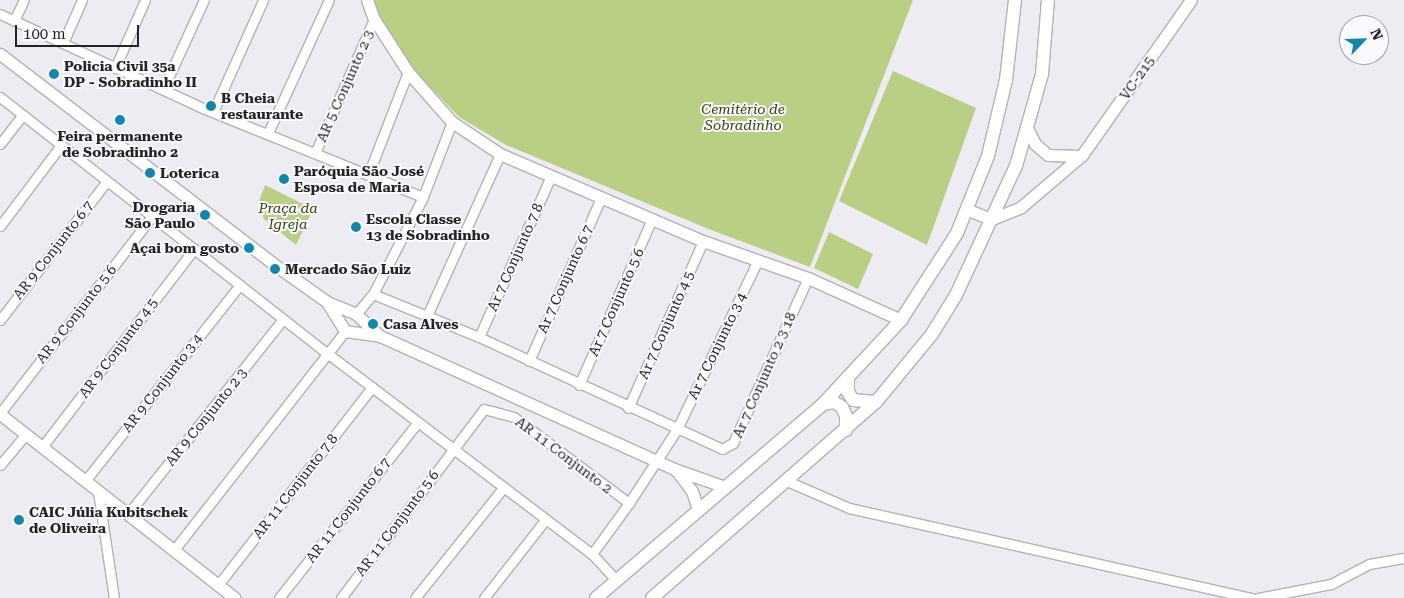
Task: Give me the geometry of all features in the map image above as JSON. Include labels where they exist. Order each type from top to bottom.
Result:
[{"type":"main road","points":[[596,598],[610,589],[698,510],[823,404],[848,380],[901,320],[957,233],[968,210],[988,156],[1006,80],[1015,0]]},
{"type":"main road","points":[[652,598],[876,402],[932,334],[951,303],[1016,166],[1042,74],[1048,0]]},
{"type":"main road","points":[[848,380],[848,392],[853,400],[876,402]]},
{"type":"main road","points":[[823,404],[834,402],[842,407],[846,416],[846,430]]},
{"type":"street","points":[[24,0],[6,19],[213,112],[423,197]]},
{"type":"street","points":[[63,43],[82,0]]},
{"type":"street","points":[[116,68],[145,0]]},
{"type":"street","points":[[163,90],[204,0]]},
{"type":"street","points":[[213,112],[263,0]]},
{"type":"street","points":[[268,133],[329,0]]},
{"type":"street","points":[[367,0],[374,19],[408,72],[452,122],[500,154],[703,241],[758,262],[808,278],[901,320]]},
{"type":"street","name":"VC-215","points":[[992,219],[1021,207],[1082,155],[1191,0]]},
{"type":"street","name":"AR 5 Conjunto 2 3","points":[[315,154],[374,19]]},
{"type":"street","points":[[0,47],[11,60]]},
{"type":"street","points":[[0,54],[11,60],[327,302],[355,315],[380,336]]},
{"type":"street","points":[[368,175],[408,72]]},
{"type":"street","points":[[0,97],[327,353],[592,554],[610,589]]},
{"type":"street","points":[[0,144],[23,115]]},
{"type":"street","points":[[174,550],[373,294],[423,197],[452,122]]},
{"type":"street","points":[[1027,128],[1035,144],[1048,155],[1064,158],[1082,155]]},
{"type":"street","points":[[0,226],[61,145]]},
{"type":"street","points":[[426,318],[500,154]]},
{"type":"street","name":"Ar 7 Conjunto 7 8","points":[[479,337],[551,176]]},
{"type":"street","name":"AR 9 Conjunto 6 7","points":[[0,320],[107,181]]},
{"type":"street","name":"Ar 7 Conjunto 6 7","points":[[529,361],[601,198]]},
{"type":"street","points":[[968,210],[992,219]]},
{"type":"street","name":"AR 9 Conjunto 5 6","points":[[0,414],[152,216]]},
{"type":"street","name":"Ar 7 Conjunto 5 6","points":[[579,385],[652,219]]},
{"type":"street","name":"Ar 7 Conjunto 4 5","points":[[628,408],[703,241]]},
{"type":"street","name":"AR 9 Conjunto 4 5","points":[[42,447],[194,249]]},
{"type":"street","name":"Ar 7 Conjunto 3 4","points":[[629,503],[659,461],[677,429],[758,262]]},
{"type":"street","name":"Ar 7 Conjunto 2 3 18","points":[[677,429],[722,449],[733,443],[808,278]]},
{"type":"street","name":"AR 9 Conjunto 3 4","points":[[85,481],[240,284]]},
{"type":"street","points":[[373,294],[426,318],[479,337],[628,408],[677,429]]},
{"type":"street","points":[[327,302],[346,330],[380,336],[674,469],[725,487]]},
{"type":"street","points":[[346,330],[355,315]]},
{"type":"street","name":"AR 9 Conjunto 2 3","points":[[128,514],[284,319]]},
{"type":"street","name":"AR 11 Conjunto 7 8","points":[[218,584],[372,387]]},
{"type":"street","name":"AR 11 Conjunto 2","points":[[454,449],[484,409],[514,416],[629,503]]},
{"type":"street","points":[[0,414],[235,598]]},
{"type":"street","name":"AR 11 Conjunto 6 7","points":[[279,598],[418,422]]},
{"type":"street","points":[[0,466],[26,434]]},
{"type":"street","name":"AR 11 Conjunto 5 6","points":[[341,598],[454,449]]},
{"type":"street","points":[[674,469],[692,491],[698,510]]},
{"type":"street","points":[[787,481],[849,508],[1253,598]]},
{"type":"street","points":[[414,598],[504,487]]},
{"type":"street","points":[[98,491],[114,598]]},
{"type":"street","points":[[592,554],[629,503]]},
{"type":"street","points":[[484,598],[546,519]]},
{"type":"street","points":[[1258,598],[1331,584],[1370,564],[1404,558]]},
{"type":"green space","name":"Cemitério de Sobradinho","points":[[372,0],[913,0],[810,267],[711,230],[506,145],[459,117],[416,72],[379,17]]},
{"type":"green space","points":[[893,71],[976,108],[927,245],[839,201]]},
{"type":"green space","name":"Praça da Igreja","points":[[265,185],[313,209],[296,245],[264,219],[258,204]]},
{"type":"green space","points":[[829,232],[873,254],[858,289],[814,268]]},
{"type":"place","name":"Policia Civil 35a DP - Sobradinho II","points":[[54,74]]},
{"type":"place","name":"B Cheia restaurante","points":[[211,106]]},
{"type":"place","name":"Feira permanente de Sobradinho 2","points":[[120,120]]},
{"type":"place","name":"Loterica","points":[[150,173]]},
{"type":"place","name":"Paróquia São José Esposa de Maria","points":[[284,179]]},
{"type":"place","name":"Drogaria São Paulo","points":[[205,215]]},
{"type":"place","name":"Escola Classe 13 de Sobradinho","points":[[356,227]]},
{"type":"place","name":"Açai bom gosto","points":[[249,248]]},
{"type":"place","name":"Mercado São Luiz","points":[[275,269]]},
{"type":"place","name":"Casa Alves","points":[[373,324]]},
{"type":"place","name":"CAIC Júlia Kubitschek de Oliveira","points":[[19,520]]}]
